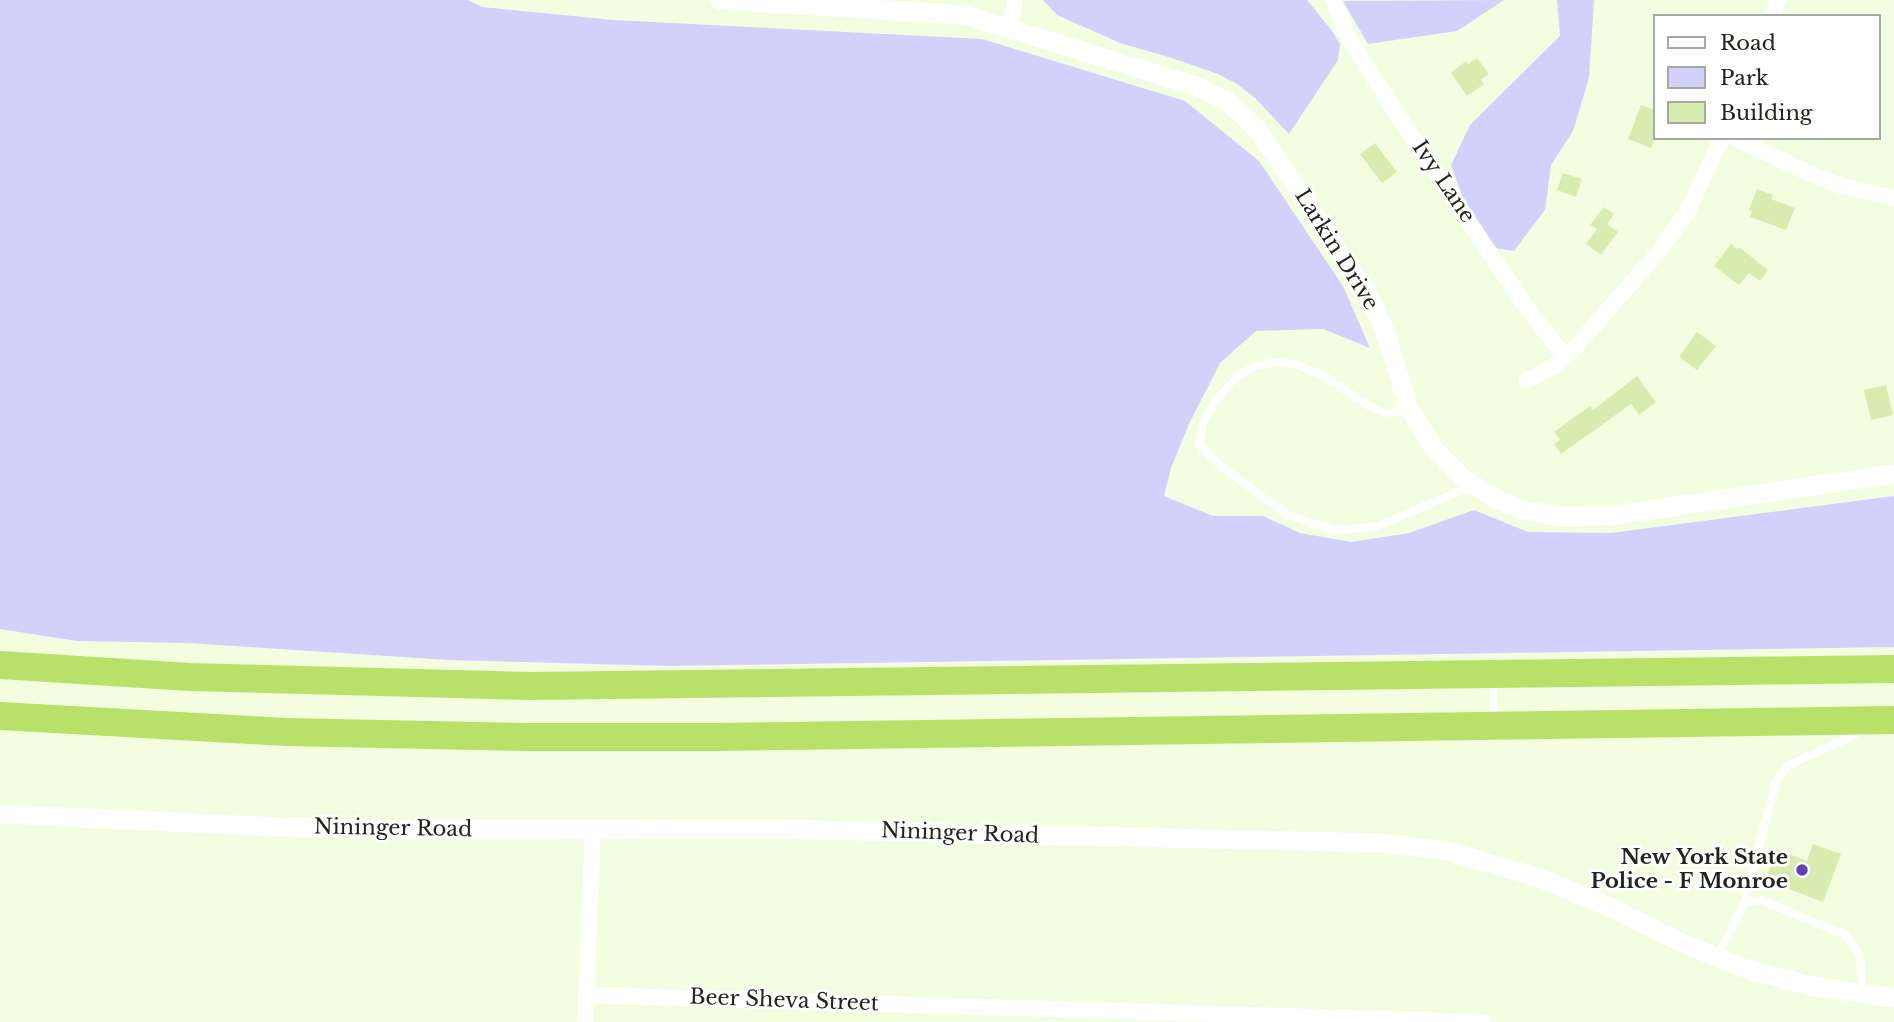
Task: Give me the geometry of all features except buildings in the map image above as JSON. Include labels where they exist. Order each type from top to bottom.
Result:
[{"type":"highway","points":[[0,665],[190,677],[530,686],[1894,669]]},
{"type":"highway","points":[[0,716],[261,731],[526,737],[1889,720]]},
{"type":"street","name":"Larkin Drive","points":[[719,0],[964,15],[1196,86],[1227,102],[1258,130],[1368,294],[1384,330],[1409,408],[1434,449],[1464,479],[1497,500],[1526,510],[1565,517],[1616,515],[1894,474]]},
{"type":"street","points":[[1010,28],[1015,0]]},
{"type":"street","name":"Ivy Lane","points":[[1333,0],[1348,37],[1393,108],[1526,307],[1565,357]]},
{"type":"street","points":[[1526,382],[1565,357],[1584,338],[1676,229],[1696,195],[1721,140]]},
{"type":"street","points":[[1739,140],[1842,186],[1894,198]]},
{"type":"street","name":"Nininger Road","points":[[0,814],[387,830],[786,829],[1312,840],[1417,846],[1475,858],[1540,878],[1717,958],[1778,979],[1894,998]]},
{"type":"street","points":[[585,1022],[593,828]]},
{"type":"street","name":"Beer Sheva Street","points":[[587,995],[1483,1022]]},
{"type":"lane","points":[[1409,408],[1388,414],[1369,406],[1324,376],[1296,364],[1277,362],[1255,366],[1239,376],[1217,398],[1203,424],[1199,445],[1223,468],[1288,515],[1334,530],[1376,527],[1474,485]]},
{"type":"lane","points":[[1494,674],[1494,726]]},
{"type":"lane","points":[[1717,958],[1744,903],[1776,782],[1787,766],[1889,720]]},
{"type":"lane","points":[[1744,903],[1761,900],[1847,936],[1860,956],[1863,995]]},
{"type":"green space","points":[[0,0],[468,0],[482,7],[614,20],[982,39],[1185,101],[1259,161],[1343,286],[1370,348],[1323,329],[1256,331],[1220,363],[1189,424],[1171,468],[1164,496],[1213,516],[1263,516],[1300,533],[1351,542],[1409,533],[1474,510],[1528,532],[1611,533],[1894,496],[1894,647],[669,666],[448,660],[188,643],[77,641],[0,629]]},
{"type":"green space","points":[[1043,0],[1307,0],[1340,45],[1338,60],[1289,134],[1255,98],[1237,84],[1218,74],[1120,43],[1057,15]]},
{"type":"green space","points":[[1504,0],[1457,31],[1368,44],[1343,1]]},
{"type":"green space","points":[[1557,0],[1594,0],[1589,78],[1573,131],[1551,165],[1545,210],[1514,251],[1494,248],[1463,198],[1451,165],[1470,125],[1560,36]]},
{"type":"place","name":"New York State Police - F Monroe","points":[[1802,870]]}]
